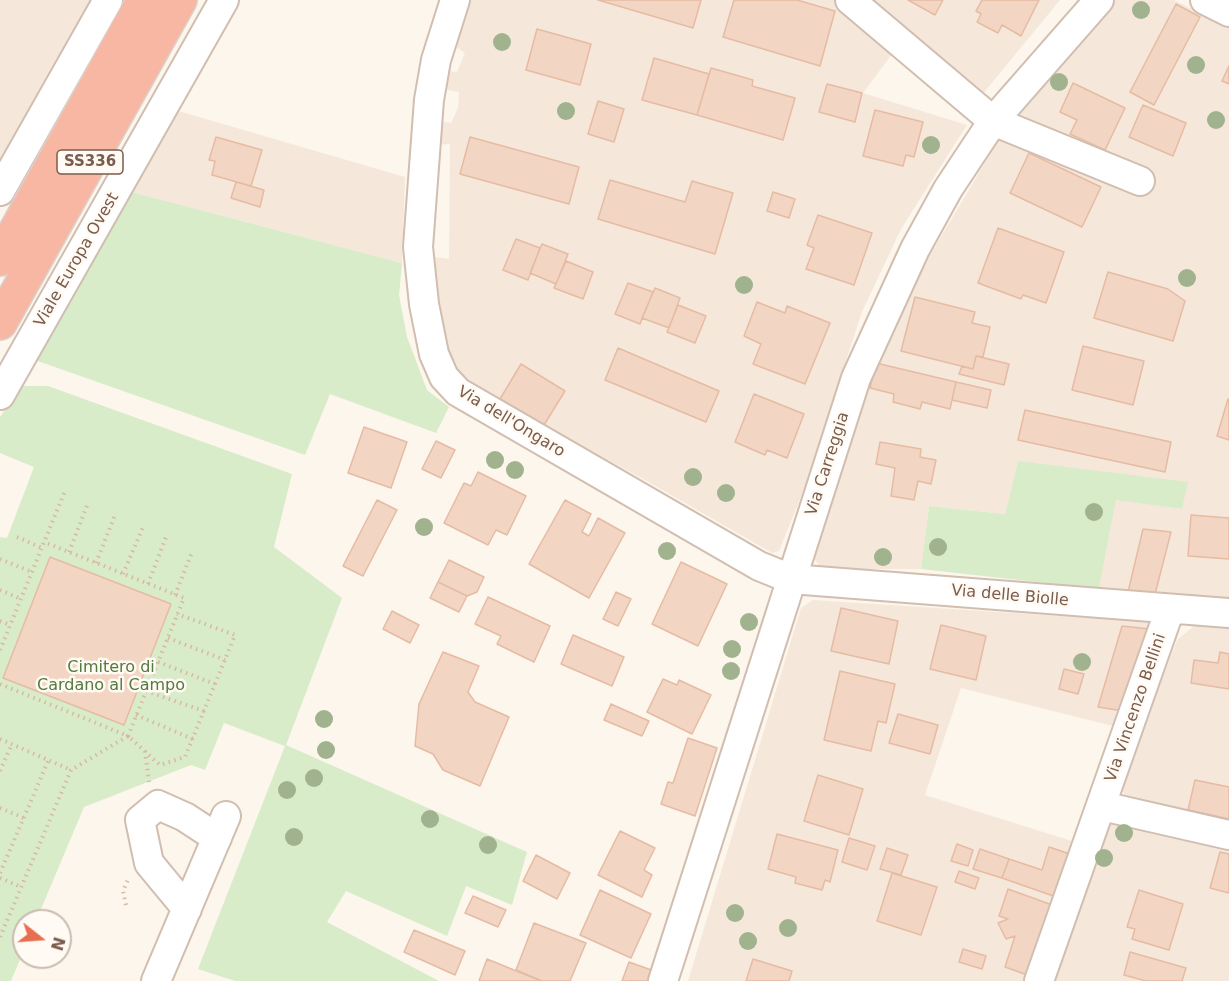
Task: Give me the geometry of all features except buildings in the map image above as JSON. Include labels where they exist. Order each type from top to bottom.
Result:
[{"type":"highway","name":"SS336","points":[[0,259],[144,0]]},
{"type":"highway","name":"SS336","points":[[0,323],[180,0]]},
{"type":"street","points":[[0,191],[108,0]]},
{"type":"street","name":"Viale Europa Ovest","points":[[0,395],[224,0]]},
{"type":"street","name":"Via dell'Ongaro","points":[[455,0],[436,60],[429,99],[418,247],[430,334],[434,354],[444,377],[458,392],[492,413],[759,566],[791,579]]},
{"type":"street","points":[[850,0],[993,121],[1140,181]]},
{"type":"street","name":"Via Carreggia","points":[[663,981],[856,378],[915,249],[948,189],[993,121],[1099,0]]},
{"type":"street","points":[[1205,0],[1229,12]]},
{"type":"street","name":"Via delle Biolle","points":[[791,579],[1229,613]]},
{"type":"street","name":"Via Vincenzo Bellini","points":[[1039,981],[1170,609]]},
{"type":"street","points":[[156,981],[187,909],[222,827],[185,817],[158,805],[140,820],[149,863],[187,909]]},
{"type":"street","points":[[1102,806],[1229,835]]},
{"type":"path","points":[[0,651],[65,491]]},
{"type":"path","points":[[69,552],[88,503]]},
{"type":"path","points":[[96,563],[115,515]]},
{"type":"path","points":[[123,574],[143,527]]},
{"type":"path","points":[[17,537],[42,548]]},
{"type":"path","points":[[148,584],[166,537]]},
{"type":"path","points":[[0,937],[71,770],[128,736],[183,598],[44,542]]},
{"type":"path","points":[[175,595],[192,552]]},
{"type":"path","points":[[0,559],[32,572]]},
{"type":"path","points":[[0,590],[21,598]]},
{"type":"path","points":[[0,684],[128,736],[160,765],[185,758],[235,635],[177,614]]},
{"type":"path","points":[[0,621],[10,625]]},
{"type":"path","points":[[168,638],[225,660]]},
{"type":"path","points":[[158,662],[215,684]]},
{"type":"path","points":[[146,691],[204,711]]},
{"type":"path","points":[[136,715],[193,739]]},
{"type":"path","points":[[0,739],[71,770]]},
{"type":"path","points":[[0,771],[12,744]]},
{"type":"path","points":[[0,873],[48,759]]},
{"type":"path","points":[[0,808],[24,818]]},
{"type":"path","points":[[0,878],[21,887]]},
{"type":"shaded area","points":[[0,0],[94,0],[0,161]]},
{"type":"shaded area","points":[[467,0],[1060,0],[982,95],[907,34],[863,93],[967,125],[901,229],[862,312],[802,494],[779,551],[772,553],[645,480],[462,382],[446,347],[428,256],[449,259],[450,144],[434,145],[436,121],[451,123],[458,108],[459,92],[439,88],[445,71],[457,72],[465,53],[452,44]]},
{"type":"shaded area","points":[[1113,0],[1174,0],[1229,27],[1229,602],[1099,589],[1116,499],[1182,509],[1018,461],[1005,514],[929,506],[921,569],[822,569],[813,557],[876,363],[929,257],[1002,134]]},
{"type":"shaded area","points":[[175,110],[405,177],[402,263],[128,191]]},
{"type":"shaded area","points":[[813,600],[1153,622],[1117,727],[961,688],[925,795],[1075,842],[1029,981],[688,981],[801,608]]},
{"type":"shaded area","points":[[1195,625],[1229,629],[1229,821],[1126,797],[1120,787],[1177,640]]},
{"type":"shaded area","points":[[1118,819],[1229,846],[1229,981],[1052,981],[1108,827]]},
{"type":"green space","points":[[128,191],[402,263],[399,295],[407,337],[427,390],[449,407],[436,433],[330,394],[305,455],[32,359]]},
{"type":"green space","name":"Cimitero di Cardano al Campo","points":[[21,386],[48,386],[292,474],[274,547],[342,598],[286,745],[527,852],[512,905],[466,886],[447,936],[346,891],[327,922],[439,981],[235,981],[198,969],[285,746],[224,723],[205,770],[191,765],[84,807],[41,909],[12,909],[12,969],[16,969],[11,981],[0,981],[0,537],[7,538],[34,467],[0,453],[0,417]]},
{"type":"green space","points":[[1018,461],[1188,482],[1182,509],[1116,500],[1099,589],[921,569],[929,506],[1005,514]]}]
